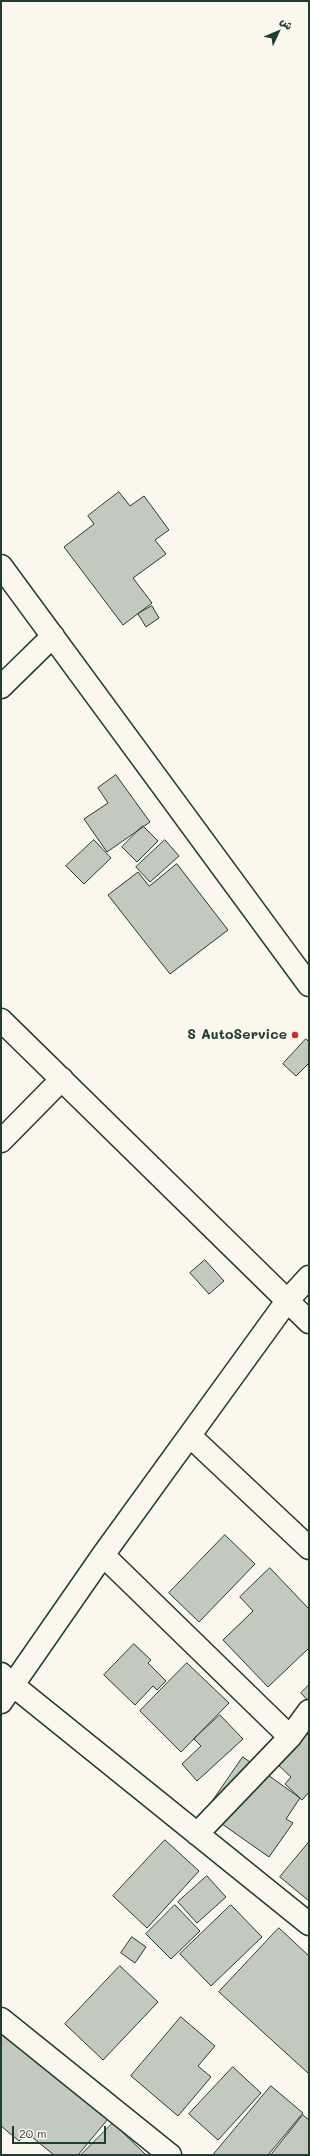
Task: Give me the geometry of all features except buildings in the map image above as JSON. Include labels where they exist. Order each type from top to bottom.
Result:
[{"type":"street","points":[[1,566],[309,985]]},
{"type":"street","points":[[1,688],[52,636]]},
{"type":"street","points":[[1,1020],[309,1322]]},
{"type":"street","points":[[1,1141],[62,1079]]},
{"type":"street","points":[[309,1277],[287,1301],[190,1436],[5,1687],[197,1834],[309,1924]]},
{"type":"street","points":[[190,1436],[309,1548]]},
{"type":"street","points":[[103,1555],[290,1737]]},
{"type":"street","points":[[197,1834],[290,1737],[309,1711]]},
{"type":"street","points":[[1,2020],[170,2155]]},
{"type":"place","name":"S AutoService","points":[[295,1035]]}]
